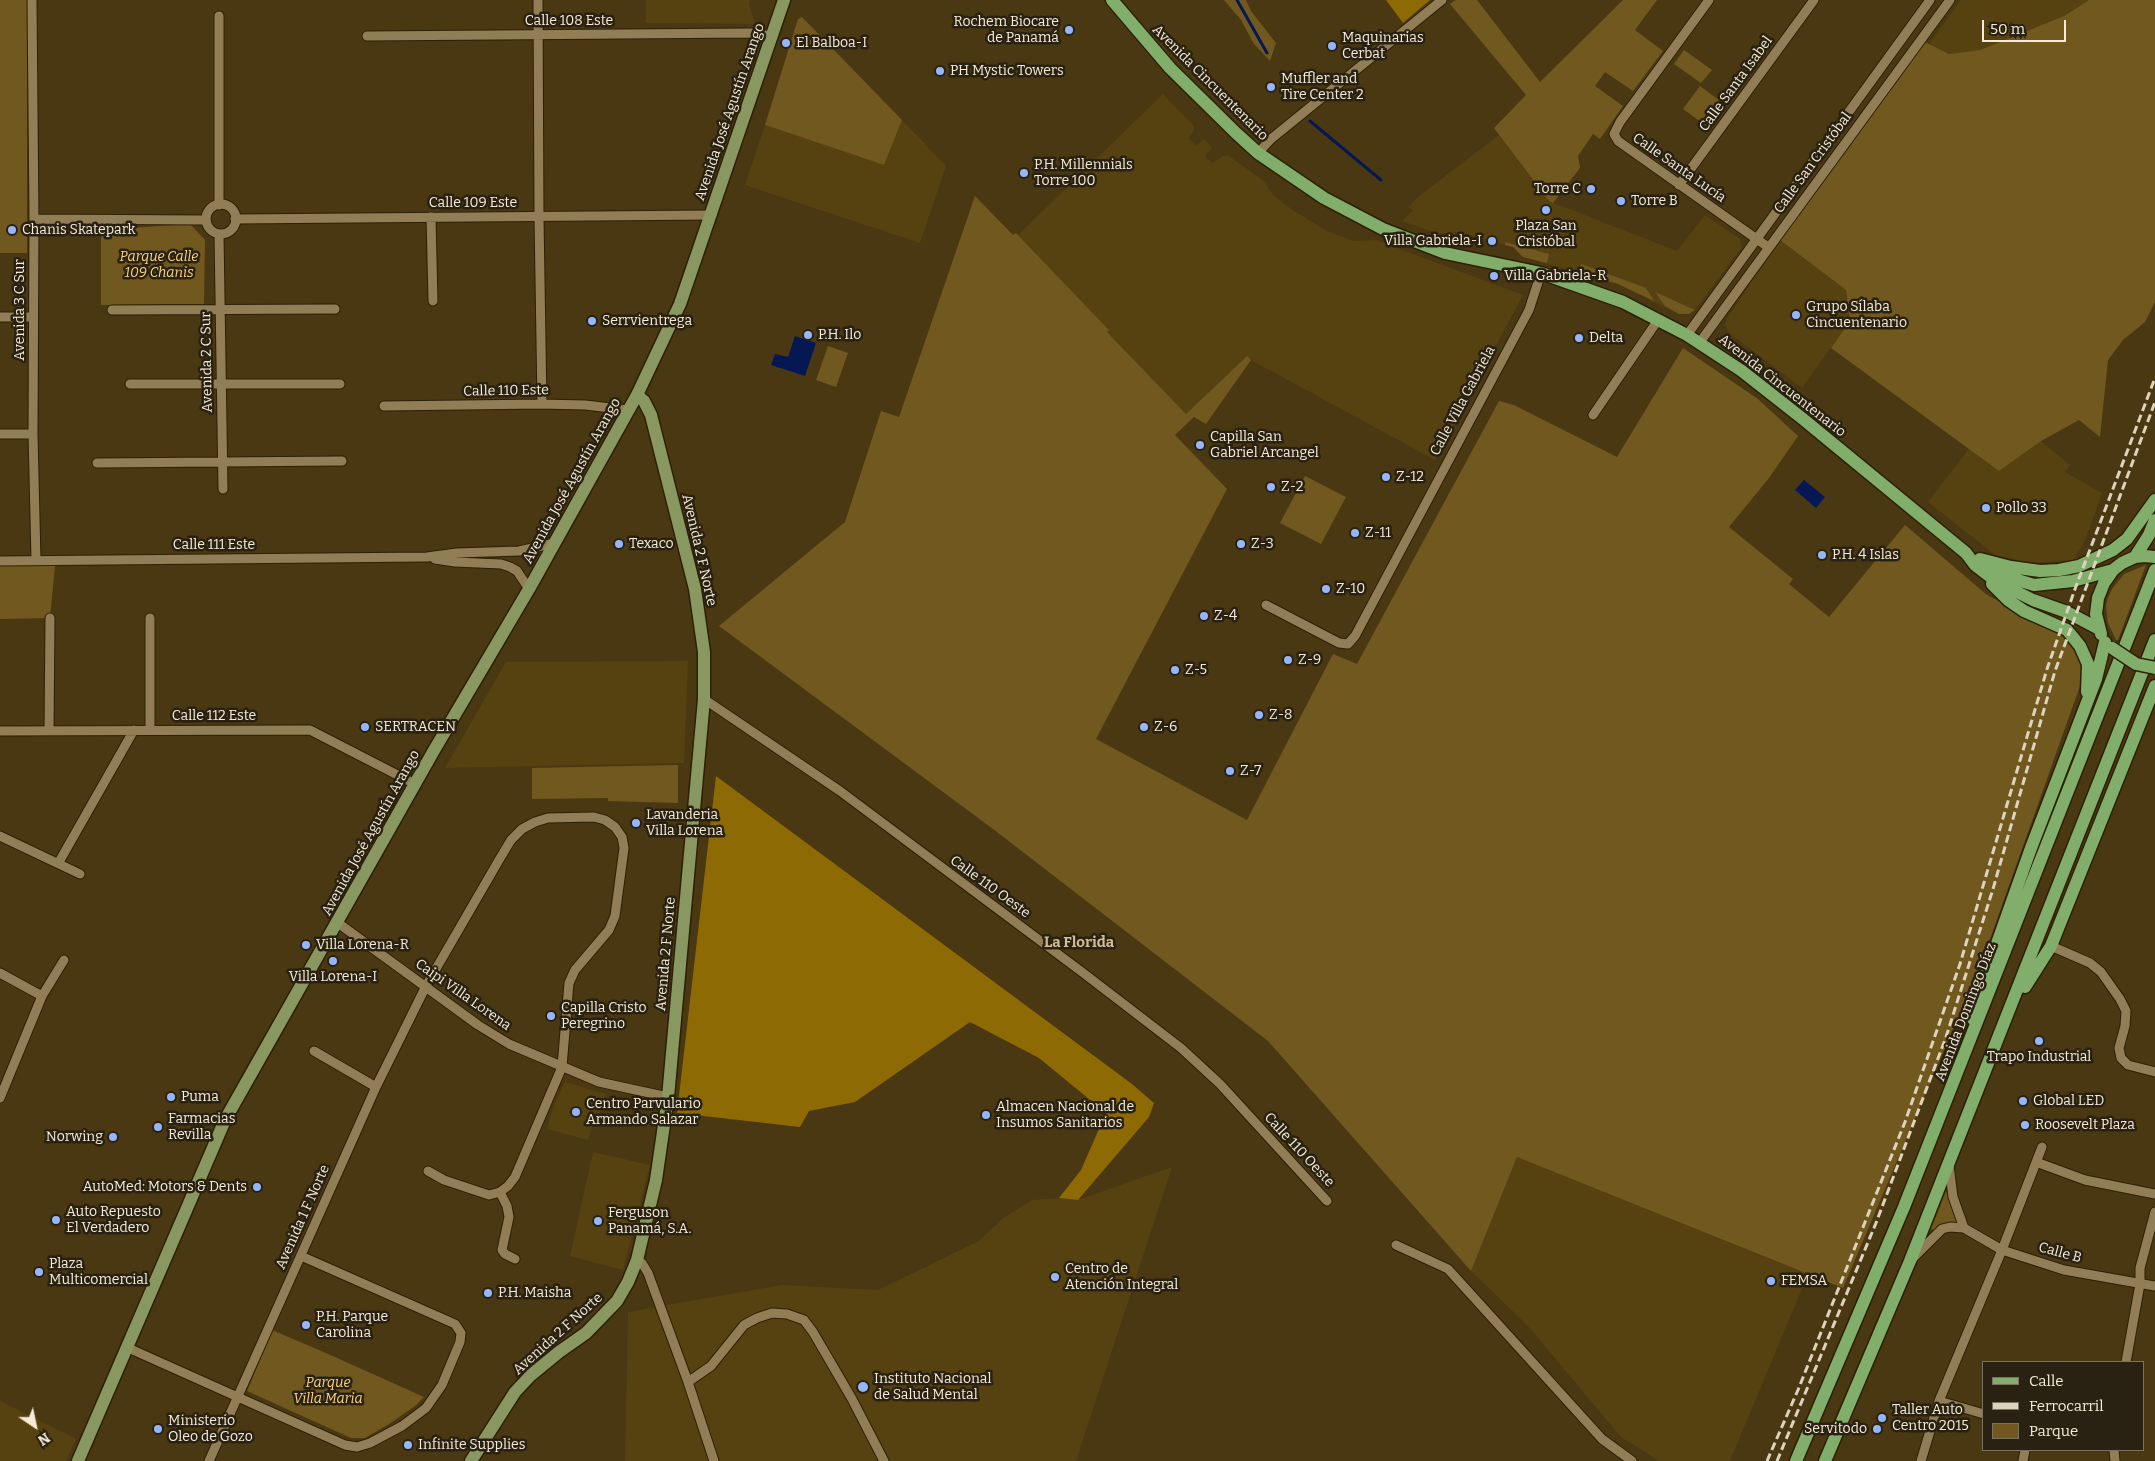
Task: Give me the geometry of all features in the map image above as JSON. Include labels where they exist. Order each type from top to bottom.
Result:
[{"type":"main road","name":"Avenida José Agustín Arango","points":[[78,1461],[225,1120],[415,784],[555,544],[637,395],[680,304],[784,0]]},
{"type":"main road","name":"Avenida Cincuentenario","points":[[1112,0],[1170,68],[1217,115],[1258,153],[1324,198],[1383,229],[1445,253],[1541,273],[1623,302],[1700,342],[1742,371],[1796,413],[2012,590],[2067,612],[2099,629]]},
{"type":"main road","name":"Avenida 2 F Norte","points":[[471,1461],[515,1392],[531,1375],[586,1333],[617,1301],[637,1260],[656,1180],[668,1097],[704,699],[704,652],[695,589],[651,415],[644,401],[637,395]]},
{"type":"main road","points":[[1978,562],[2040,571],[2079,566],[2113,550],[2127,539],[2155,500]]},
{"type":"main road","points":[[2136,557],[2149,535],[2155,520]]},
{"type":"main road","name":"Avenida Cincuentenario","points":[[1978,562],[2011,578],[2034,585],[2074,581],[2113,570],[2122,563],[2136,557]]},
{"type":"main road","points":[[2136,557],[2155,557]]},
{"type":"main road","points":[[1978,562],[2008,600],[2024,610],[2067,630],[2080,646],[2088,664],[2089,682],[2084,707]]},
{"type":"main road","points":[[2113,570],[2104,583],[2098,598],[2096,614],[2099,629],[2109,645],[2136,664],[2155,668]]},
{"type":"main road","name":"Avenida Domingo Díaz","points":[[1796,1461],[1904,1207],[2155,570]]},
{"type":"main road","points":[[1825,1461],[1949,1164],[2155,640]]},
{"type":"main road","points":[[1963,1060],[1979,994],[2028,857],[2109,645]]},
{"type":"main road","points":[[2009,1013],[2050,946],[2155,686]]},
{"type":"street","name":"Avenida 3 C Sur","points":[[32,0],[33,434],[36,560]]},
{"type":"street","points":[[538,0],[542,404]]},
{"type":"street","points":[[1258,153],[1271,139],[1442,0]]},
{"type":"street","name":"Calle Santa Lucía","points":[[1709,0],[1620,122],[1614,134],[1618,141],[1768,247]]},
{"type":"street","name":"Calle Santa Isabel","points":[[1679,184],[1814,0]]},
{"type":"street","name":"Calle San Cristóbal","points":[[1687,335],[1930,0]]},
{"type":"street","name":"Calle San Cristóbal","points":[[1700,342],[1950,0]]},
{"type":"street","points":[[219,16],[219,205]]},
{"type":"street","name":"Calle 108 Este","points":[[367,36],[751,33],[772,36]]},
{"type":"street","points":[[219,205],[232,210],[235,219],[235,224],[229,232],[219,234],[210,230],[206,220],[211,208],[219,205]]},
{"type":"street","name":"Calle 109 Este","points":[[235,219],[712,215]]},
{"type":"street","points":[[431,217],[433,301]]},
{"type":"street","points":[[34,219],[206,220]]},
{"type":"street","name":"Avenida 2 C Sur","points":[[219,234],[223,489]]},
{"type":"street","name":"Calle Villa Gabriela","points":[[1266,605],[1339,643],[1348,644],[1355,636],[1528,310],[1541,273]]},
{"type":"street","points":[[112,310],[335,309]]},
{"type":"street","points":[[0,317],[33,317]]},
{"type":"street","points":[[1593,415],[1658,320]]},
{"type":"street","points":[[130,384],[340,384]]},
{"type":"street","name":"Calle 110 Este","points":[[384,406],[542,404],[585,405],[628,410]]},
{"type":"street","points":[[0,434],[33,434]]},
{"type":"street","points":[[97,463],[342,461]]},
{"type":"street","name":"Calle 111 Este","points":[[0,561],[427,557],[457,553],[519,552],[555,544]]},
{"type":"street","name":"Calle 111 Este","points":[[427,557],[455,562],[501,564],[517,571],[529,589]]},
{"type":"street","points":[[49,731],[50,618]]},
{"type":"street","points":[[150,618],[150,730]]},
{"type":"street","name":"Calle 110 Oeste","points":[[704,699],[840,791],[1181,1048],[1220,1084],[1327,1201]]},
{"type":"street","points":[[59,862],[134,730]]},
{"type":"street","name":"Calle 112 Este","points":[[0,732],[310,730],[415,784]]},
{"type":"street","name":"Avenida 1 F Norte","points":[[209,1461],[376,1087],[426,986],[499,860],[511,840],[535,822],[548,818],[594,817],[605,820],[615,827],[622,837],[624,848],[614,916],[609,930],[575,970],[569,983],[562,1067],[515,1176],[508,1186],[500,1192]]},
{"type":"street","points":[[0,836],[59,862],[80,874]]},
{"type":"street","name":"Caipi Villa Lorena","points":[[338,923],[478,1025],[508,1044],[599,1082],[668,1097]]},
{"type":"street","points":[[2050,946],[2090,963],[2101,972],[2126,1011],[2125,1026],[2119,1048],[2121,1058],[2128,1066],[2155,1072]]},
{"type":"street","points":[[0,1098],[42,996],[64,960]]},
{"type":"street","points":[[0,974],[42,996]]},
{"type":"street","points":[[314,1052],[376,1087]]},
{"type":"street","points":[[1921,1461],[1939,1401],[2002,1250],[2042,1147]]},
{"type":"street","points":[[2036,1162],[2085,1180],[2155,1194]]},
{"type":"street","points":[[1910,1261],[1942,1230],[1950,1227],[1964,1228],[1953,1197],[1949,1164]]},
{"type":"street","points":[[428,1171],[444,1180],[476,1191],[489,1194],[500,1192],[507,1206],[509,1216],[502,1250],[515,1259]]},
{"type":"street","points":[[2126,1361],[2140,1284],[2140,1268],[2155,1212]]},
{"type":"street","name":"Calle B","points":[[1964,1228],[2002,1250],[2064,1270],[2155,1286]]},
{"type":"street","points":[[1396,1245],[1448,1269],[1602,1439],[1632,1461]]},
{"type":"street","points":[[126,1347],[345,1445],[358,1447],[370,1443],[402,1426],[426,1408],[442,1385],[460,1342],[461,1333],[455,1324],[301,1256]]},
{"type":"street","points":[[637,1260],[648,1273],[688,1382],[714,1461]]},
{"type":"street","points":[[688,1382],[701,1375],[744,1325],[757,1318],[772,1313],[787,1314],[804,1320],[814,1332],[884,1461]]},
{"type":"street","points":[[1939,1401],[1982,1413]]},
{"type":"shaded area","points":[[646,0],[750,0],[749,4],[755,24],[646,23]]},
{"type":"shaded area","points":[[1386,0],[1430,0],[1403,23]]},
{"type":"shaded area","points":[[1961,0],[2089,0],[2064,16],[1980,50],[1949,54],[1929,44]]},
{"type":"shaded area","points":[[1163,94],[1194,126],[1194,130],[1189,138],[1196,146],[1204,139],[1212,148],[1205,156],[1212,163],[1223,156],[1229,156],[1264,181],[1273,195],[1294,211],[1327,231],[1354,241],[1376,240],[1523,295],[1435,460],[1251,360],[1247,356],[1186,414],[1018,235]]},
{"type":"shaded area","points":[[902,120],[946,166],[920,243],[745,185],[765,125],[884,165]]},
{"type":"shaded area","points":[[1499,135],[1549,201],[1677,251],[1705,215],[1740,239],[1741,248],[1695,310],[1689,314],[1679,314],[1618,284],[1523,257],[1513,247],[1458,232],[1439,234],[1402,221],[1413,210],[1408,207],[1419,196]]},
{"type":"shaded area","points":[[1780,240],[1846,290],[1850,321],[1802,388],[1729,333],[1725,325],[1728,317]]},
{"type":"shaded area","points":[[795,336],[816,343],[805,376],[771,365],[775,354],[788,357]]},
{"type":"shaded area","points":[[2041,441],[2070,465],[2065,472],[2102,493],[2086,538],[2074,560],[2028,563],[1995,555],[1928,502],[1969,449],[1999,471]]},
{"type":"shaded area","points":[[1804,480],[1825,497],[1816,508],[1795,490]]},
{"type":"shaded area","points":[[688,661],[684,763],[445,768],[506,662]]},
{"type":"shaded area","points":[[716,776],[1132,1084],[1154,1103],[1149,1117],[1078,1200],[1059,1198],[1081,1170],[1106,1113],[1039,1058],[970,1022],[855,1102],[809,1111],[800,1127],[677,1113]]},
{"type":"shaded area","name":"Centro Parvulario Armando Salazar","points":[[565,1082],[606,1094],[588,1140],[547,1129],[555,1103]]},
{"type":"shaded area","points":[[593,1152],[650,1165],[623,1270],[570,1256]]},
{"type":"shaded area","points":[[1517,1157],[1808,1274],[1730,1461],[1659,1461],[1621,1437],[1527,1325],[1471,1271]]},
{"type":"shaded area","name":"Instituto Nacional de Salud Mental","points":[[1172,1167],[1076,1461],[625,1461],[628,1312],[781,1285],[878,1290],[979,1241],[1003,1218],[1032,1200],[1059,1198],[1078,1200]]},
{"type":"shaded area","points":[[0,1401],[76,1439],[66,1461],[0,1461]]},
{"type":"green space","points":[[0,0],[27,0],[27,253],[0,253]]},
{"type":"green space","points":[[1224,0],[1246,0],[1251,11],[1276,43],[1270,61],[1254,44],[1241,20]]},
{"type":"green space","points":[[1456,0],[1477,0],[1540,82],[1623,0],[1657,0],[1635,30],[1663,51],[1633,91],[1605,72],[1595,86],[1623,106],[1600,139],[1593,134],[1578,156],[1580,168],[1553,203],[1549,201],[1494,128],[1526,95],[1450,4]]},
{"type":"green space","points":[[2089,0],[2155,0],[2155,302],[2145,322],[2123,340],[2108,360],[2100,437],[2079,420],[2041,441],[1999,471],[1831,348],[1850,321],[1846,290],[1780,240],[1925,42],[1949,54],[1980,50],[2064,16]]},
{"type":"green space","points":[[802,17],[902,120],[884,165],[765,125],[798,19]]},
{"type":"green space","points":[[1684,50],[1712,70],[1701,83],[1674,64]]},
{"type":"green space","points":[[1700,86],[1724,104],[1708,127],[1683,109]]},
{"type":"green space","points":[[975,196],[1013,235],[1016,233],[1186,414],[1247,356],[1251,360],[1206,424],[1194,417],[1175,435],[1227,489],[1096,739],[1247,820],[1333,654],[1357,664],[1499,401],[1514,405],[1617,457],[1683,348],[1758,399],[1798,436],[1769,478],[1729,527],[1793,579],[1789,584],[1829,617],[1905,525],[1987,595],[2069,637],[2077,648],[2085,672],[1984,956],[1843,1288],[1517,1157],[1471,1271],[1268,1041],[993,829],[719,626],[845,522],[881,411],[899,417]]},
{"type":"green space","name":"Parque Calle 109 Chanis","points":[[190,224],[205,240],[204,304],[101,305],[101,230]]},
{"type":"green space","points":[[1505,242],[1549,254],[1547,263],[1523,257],[1513,247],[1505,245]]},
{"type":"green space","points":[[1581,264],[1646,288],[1654,301],[1618,284],[1578,272]]},
{"type":"green space","points":[[1655,292],[1695,310],[1689,314],[1679,314],[1665,306]]},
{"type":"green space","points":[[828,346],[848,353],[836,387],[816,380]]},
{"type":"green space","points":[[1305,476],[1346,497],[1321,544],[1280,523]]},
{"type":"green space","points":[[2146,565],[2118,640],[2116,640],[2108,623],[2106,606],[2108,598],[2112,589],[2124,574]]},
{"type":"green space","points":[[0,566],[55,566],[50,618],[0,619]]},
{"type":"green space","points":[[678,765],[678,803],[608,801],[608,798],[532,799],[532,768]]},
{"type":"green space","points":[[1946,1191],[1962,1226],[1942,1226],[1933,1230],[1931,1229]]},
{"type":"green space","name":"Parque Villa Maria","points":[[272,1330],[424,1397],[415,1406],[365,1438],[351,1438],[247,1391]]},
{"type":"waterway","points":[[1237,0],[1267,53]]},
{"type":"waterway","points":[[1310,121],[1381,180]]},
{"type":"railway","points":[[1767,1461],[1798,1390],[1905,1122],[1960,964],[2047,669],[2075,589],[2155,378]]},
{"type":"railway","points":[[1777,1461],[1876,1223],[1946,1037],[1993,889],[2055,671],[2155,402]]},
{"type":"place","name":"Rochem Biocare de Panamá","points":[[1069,30]]},
{"type":"place","name":"El Balboa-I","points":[[786,43]]},
{"type":"place","name":"Maquinarias Cerbat","points":[[1332,46]]},
{"type":"place","name":"PH Mystic Towers","points":[[940,71]]},
{"type":"place","name":"Muffler and Tire Center 2","points":[[1271,87]]},
{"type":"place","name":"P.H. Millennials Torre 100","points":[[1024,173]]},
{"type":"place","name":"Torre C","points":[[1591,189]]},
{"type":"place","name":"Torre B","points":[[1621,201]]},
{"type":"place","name":"Plaza San Cristóbal","points":[[1546,210]]},
{"type":"place","name":"Chanis Skatepark","points":[[12,230]]},
{"type":"place","name":"Villa Gabriela-I","points":[[1492,241]]},
{"type":"place","name":"Villa Gabriela-R","points":[[1494,276]]},
{"type":"place","name":"Grupo Sílaba Cincuentenario","points":[[1796,315]]},
{"type":"place","name":"Serrvientrega","points":[[592,321]]},
{"type":"place","name":"P.H. Ilo","points":[[808,335]]},
{"type":"place","name":"Delta","points":[[1579,338]]},
{"type":"place","name":"Capilla San Gabriel Arcangel","points":[[1200,445]]},
{"type":"place","name":"Z-12","points":[[1386,477]]},
{"type":"place","name":"Z-2","points":[[1271,487]]},
{"type":"place","name":"Pollo 33","points":[[1986,508]]},
{"type":"place","name":"Z-11","points":[[1355,533]]},
{"type":"place","name":"Texaco","points":[[619,544]]},
{"type":"place","name":"Z-3","points":[[1241,544]]},
{"type":"place","name":"P.H. 4 Islas","points":[[1822,555]]},
{"type":"place","name":"Z-10","points":[[1326,589]]},
{"type":"place","name":"Z-4","points":[[1204,616]]},
{"type":"place","name":"Z-9","points":[[1288,660]]},
{"type":"place","name":"Z-5","points":[[1175,670]]},
{"type":"place","name":"Z-8","points":[[1259,715]]},
{"type":"place","name":"SERTRACEN","points":[[365,727]]},
{"type":"place","name":"Z-6","points":[[1144,727]]},
{"type":"place","name":"Z-7","points":[[1230,771]]},
{"type":"place","name":"Lavanderia Villa Lorena","points":[[636,823]]},
{"type":"place","name":"Villa Lorena-R","points":[[306,945]]},
{"type":"place","name":"Villa Lorena-I","points":[[333,961]]},
{"type":"place","name":"Capilla Cristo Peregrino","points":[[551,1016]]},
{"type":"place","name":"Trapo Industrial","points":[[2039,1041]]},
{"type":"place","name":"Puma","points":[[171,1097]]},
{"type":"place","name":"Global LED","points":[[2023,1101]]},
{"type":"place","name":"Centro Parvulario Armando Salazar","points":[[576,1112]]},
{"type":"place","name":"Almacen Nacional de Insumos Sanitarios","points":[[986,1115]]},
{"type":"place","name":"Roosevelt Plaza","points":[[2025,1125]]},
{"type":"place","name":"Farmacias Revilla","points":[[158,1127]]},
{"type":"place","name":"Norwing","points":[[113,1137]]},
{"type":"place","name":"AutoMed: Motors & Dents","points":[[257,1187]]},
{"type":"place","name":"Auto Repuesto El Verdadero","points":[[56,1220]]},
{"type":"place","name":"Ferguson Panamá, S.A.","points":[[598,1221]]},
{"type":"place","name":"Plaza Multicomercial","points":[[39,1272]]},
{"type":"place","name":"Centro de Atención Integral","points":[[1055,1277]]},
{"type":"place","name":"FEMSA","points":[[1771,1281]]},
{"type":"place","name":"P.H. Maisha","points":[[488,1293]]},
{"type":"place","name":"P.H. Parque Carolina","points":[[306,1325]]},
{"type":"place","name":"Instituto Nacional de Salud Mental","points":[[863,1387]]},
{"type":"place","name":"Taller Auto Centro 2015","points":[[1882,1418]]},
{"type":"place","name":"Ministerio Oleo de Gozo","points":[[158,1429]]},
{"type":"place","name":"Servitodo","points":[[1877,1429]]},
{"type":"place","name":"Infinite Supplies","points":[[408,1445]]},
{"type":"district","name":"La Florida","points":[[1079,943]]}]
